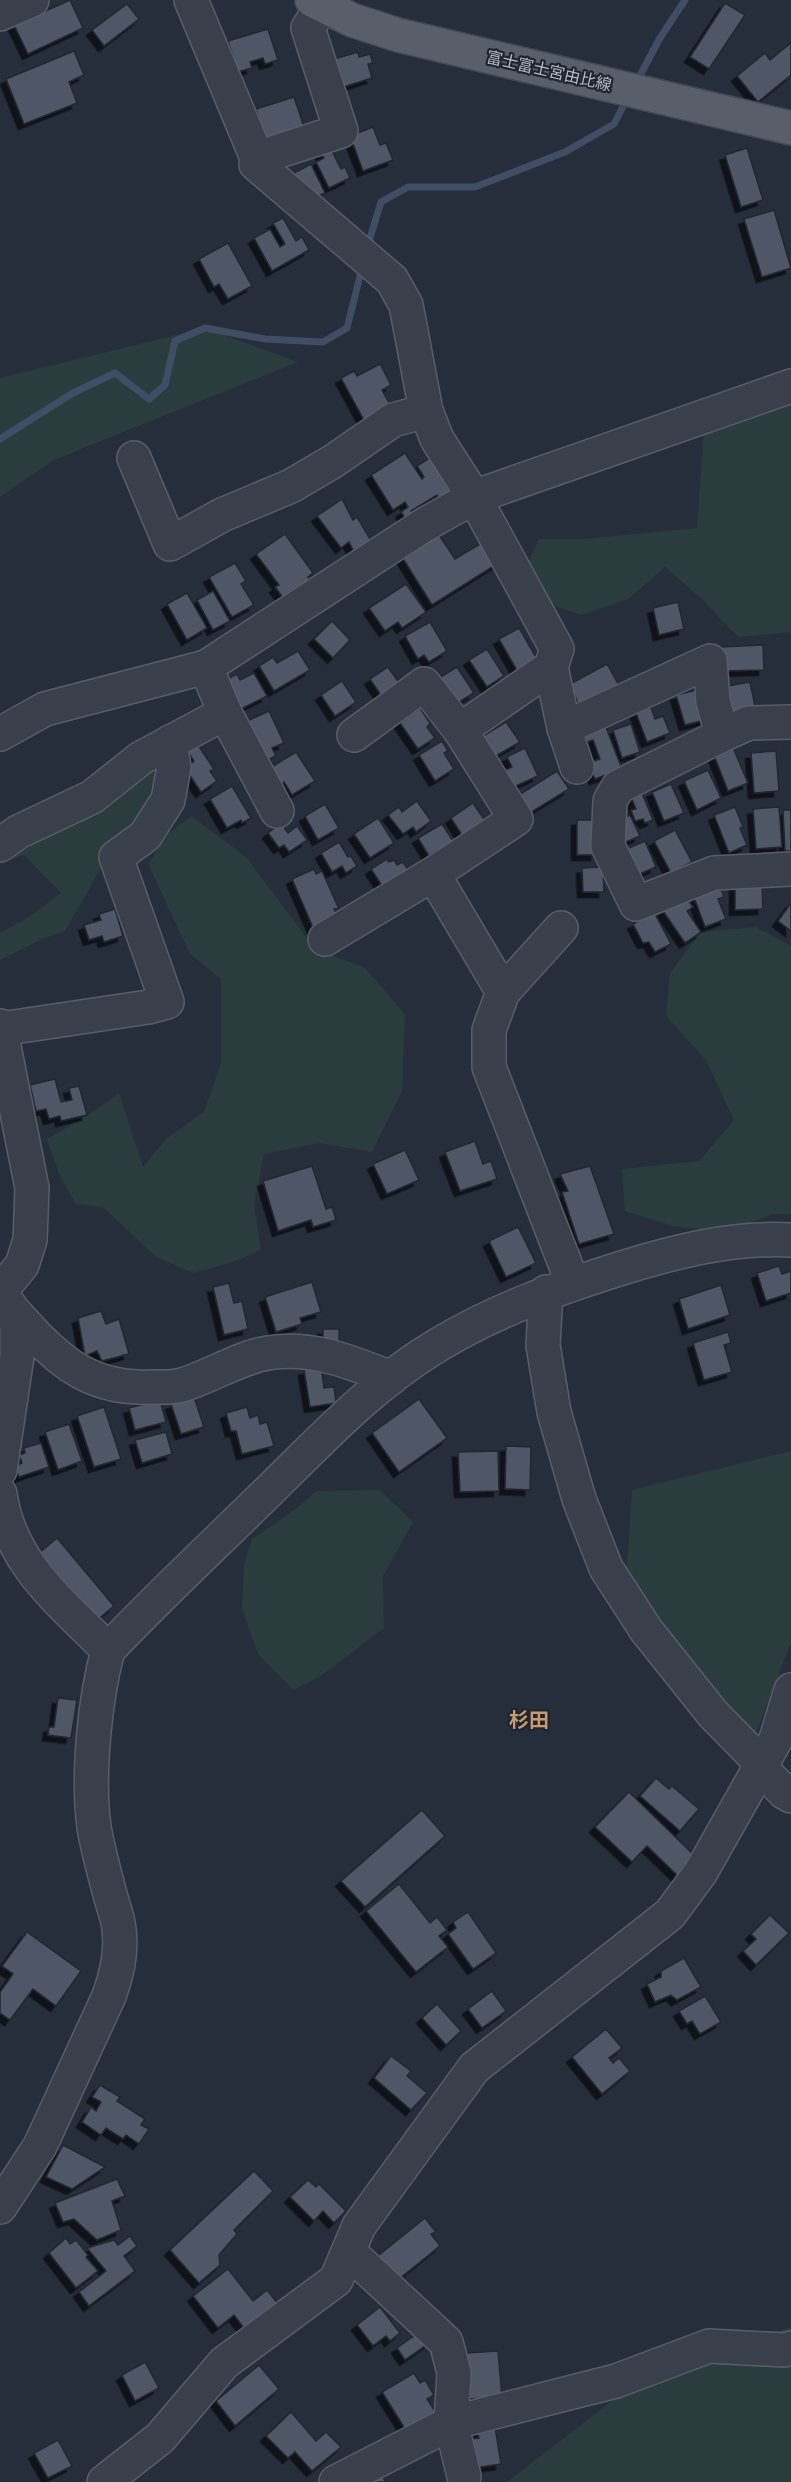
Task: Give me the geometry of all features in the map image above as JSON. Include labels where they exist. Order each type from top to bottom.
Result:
[{"type":"main road","name":"富士富士宮由比線","points":[[317,3],[352,20],[398,35],[791,128]]},
{"type":"street","points":[[0,14],[32,0]]},
{"type":"street","points":[[191,0],[257,158],[256,164],[392,280],[406,305],[426,411],[437,439],[474,497],[557,649],[551,667],[564,728],[577,768]]},
{"type":"street","points":[[257,158],[341,131],[308,28],[317,3]]},
{"type":"street","points":[[0,734],[45,709],[206,667],[424,525],[474,497],[791,386]]},
{"type":"street","points":[[134,458],[170,544],[222,515],[291,486],[332,462],[393,420],[426,411]]},
{"type":"street","points":[[564,728],[710,661],[713,701],[722,735]]},
{"type":"street","points":[[206,667],[225,712],[277,811]]},
{"type":"street","points":[[460,730],[551,667]]},
{"type":"street","points":[[325,939],[433,874],[516,819],[460,730],[424,684],[354,735]]},
{"type":"street","points":[[0,845],[18,832],[92,797],[141,759],[225,712]]},
{"type":"street","points":[[791,722],[749,723],[618,788],[610,801],[608,846],[636,904],[714,873],[791,869]]},
{"type":"street","points":[[4,1292],[22,1265],[30,1240],[32,1188],[0,1028],[148,1007],[167,1002],[116,856],[145,836],[168,800],[174,767],[170,742]]},
{"type":"street","points":[[433,874],[502,992]]},
{"type":"street","points":[[561,928],[502,992],[489,1030],[489,1067],[559,1288],[543,1345],[554,1412],[579,1498],[606,1568],[646,1630],[698,1696],[784,1792],[791,1796]]},
{"type":"street","points":[[0,2207],[40,2146],[117,1974],[120,1954],[119,1928],[101,1863],[94,1825],[92,1788],[99,1684],[108,1650],[335,1426],[391,1378],[437,1346],[474,1325],[559,1288],[666,1255],[762,1239],[791,1240]]},
{"type":"street","points":[[4,1292],[44,1346],[75,1369],[99,1382],[133,1388],[180,1386],[266,1353],[299,1351],[340,1358],[391,1378]]},
{"type":"street","points":[[0,1470],[16,1356],[17,1326],[4,1292]]},
{"type":"street","points":[[0,1494],[12,1540],[33,1574],[108,1650]]},
{"type":"street","points":[[104,2482],[160,2438],[224,2363],[336,2280],[359,2226],[474,2068],[680,1904],[701,1872],[776,1739],[791,1690]]},
{"type":"street","points":[[349,2252],[446,2342],[454,2373],[451,2423],[464,2476]]},
{"type":"street","points":[[336,2482],[451,2423],[616,2381],[709,2346],[783,2350],[791,2348]]},
{"type":"shaded area","points":[[205,328],[298,362],[54,460],[0,497],[0,378]]},
{"type":"shaded area","points":[[791,399],[791,632],[738,637],[701,598],[665,567],[628,599],[582,615],[547,603],[526,567],[539,539],[583,539],[697,528],[704,428]]},
{"type":"shaded area","points":[[146,759],[162,767],[136,840],[100,848],[101,868],[65,931],[42,939],[0,960],[0,933],[29,917],[61,893],[24,855],[0,863],[0,841]]},
{"type":"shaded area","points":[[191,816],[246,857],[315,949],[365,968],[405,1014],[402,1091],[372,1152],[319,1143],[264,1154],[254,1205],[261,1250],[233,1262],[193,1273],[156,1257],[103,1207],[76,1204],[60,1177],[47,1139],[90,1114],[119,1093],[143,1167],[166,1139],[204,1112],[221,1063],[221,979],[190,954],[148,864],[168,834]]},
{"type":"shaded area","points":[[756,927],[791,946],[791,1214],[772,1214],[726,1232],[673,1226],[625,1211],[622,1169],[699,1161],[734,1120],[706,1060],[666,1016],[670,973],[701,932]]},
{"type":"shaded area","points":[[791,1451],[791,1642],[756,1733],[625,1598],[632,1490]]},
{"type":"shaded area","points":[[380,1490],[413,1522],[383,1576],[384,1628],[322,1675],[294,1690],[258,1654],[242,1608],[244,1564],[252,1539],[289,1514],[317,1491]]},
{"type":"shaded area","points":[[791,2327],[791,2482],[507,2482],[656,2367]]},
{"type":"building","points":[[70,0],[83,28],[28,54],[14,25]]},
{"type":"building","points":[[725,3],[745,15],[709,69],[690,57]]},
{"type":"building","points":[[127,4],[139,19],[104,46],[92,30]]},
{"type":"building","points":[[268,29],[278,60],[265,64],[263,58],[250,62],[252,68],[238,72],[228,41]]},
{"type":"building","points":[[791,43],[791,75],[758,102],[737,76],[765,53],[770,60]]},
{"type":"building","points":[[74,51],[84,75],[69,82],[77,103],[24,124],[6,79]]},
{"type":"building","points":[[358,52],[359,57],[370,54],[373,63],[368,64],[372,78],[340,88],[331,60]]},
{"type":"building","points":[[294,97],[306,133],[267,145],[256,109]]},
{"type":"building","points":[[373,127],[380,145],[386,143],[393,160],[363,171],[350,136]]},
{"type":"building","points":[[747,148],[763,200],[741,207],[725,155]]},
{"type":"building","points":[[331,149],[341,169],[345,167],[350,178],[329,188],[316,162],[324,158],[321,153]]},
{"type":"building","points":[[311,164],[325,193],[308,200],[292,174]]},
{"type":"building","points":[[774,210],[791,268],[762,277],[744,219]]},
{"type":"building","points":[[283,218],[296,241],[302,237],[309,250],[272,271],[254,238],[270,229],[280,247],[285,244],[273,223]]},
{"type":"building","points":[[228,243],[252,286],[228,299],[219,284],[214,287],[199,259]]},
{"type":"building","points":[[380,364],[391,385],[382,390],[392,408],[365,422],[341,378],[354,371],[357,376]]},
{"type":"building","points":[[405,453],[422,479],[424,477],[417,466],[434,455],[456,489],[440,500],[437,495],[411,511],[415,516],[407,521],[401,512],[408,507],[405,502],[393,510],[371,475]]},
{"type":"building","points":[[342,499],[353,520],[357,517],[372,542],[355,554],[349,542],[341,548],[317,516]]},
{"type":"building","points":[[285,534],[313,573],[308,577],[315,587],[289,606],[275,587],[279,585],[256,554]]},
{"type":"building","points":[[439,535],[455,559],[485,541],[500,562],[432,605],[402,557]]},
{"type":"building","points":[[235,563],[246,581],[241,584],[254,605],[232,617],[209,577]]},
{"type":"building","points":[[406,584],[426,612],[402,628],[398,622],[385,631],[369,608]]},
{"type":"building","points":[[213,591],[230,621],[213,630],[197,600]]},
{"type":"building","points":[[187,593],[207,628],[187,640],[167,604]]},
{"type":"building","points":[[678,602],[684,629],[659,635],[653,608]]},
{"type":"building","points":[[332,621],[350,640],[333,658],[314,639]]},
{"type":"building","points":[[430,622],[447,651],[429,662],[424,655],[418,659],[405,636]]},
{"type":"building","points":[[519,628],[538,661],[518,672],[499,639]]},
{"type":"building","points":[[763,645],[764,670],[721,671],[720,647]]},
{"type":"building","points":[[487,649],[504,676],[487,687],[469,660]]},
{"type":"building","points":[[298,651],[310,670],[274,691],[259,666],[273,657],[277,663]]},
{"type":"building","points":[[607,664],[620,687],[580,708],[570,684]]},
{"type":"building","points":[[388,667],[402,687],[384,700],[370,679]]},
{"type":"building","points":[[457,667],[474,693],[456,704],[439,678]]},
{"type":"building","points":[[254,673],[267,696],[241,709],[226,680],[237,674],[240,680]]},
{"type":"building","points":[[342,681],[356,702],[335,716],[321,695]]},
{"type":"building","points":[[750,682],[756,711],[728,716],[722,687]]},
{"type":"building","points":[[701,689],[709,719],[685,725],[676,695]]},
{"type":"building","points":[[651,707],[655,719],[663,716],[670,733],[647,742],[636,713]]},
{"type":"building","points":[[420,708],[430,723],[427,727],[435,738],[418,749],[400,723]]},
{"type":"building","points":[[269,711],[284,743],[272,748],[276,756],[263,762],[245,722]]},
{"type":"building","points":[[506,722],[520,742],[489,760],[478,739]]},
{"type":"building","points":[[604,722],[622,769],[595,779],[588,763],[600,759],[593,740],[587,742],[582,730]]},
{"type":"building","points":[[631,724],[640,752],[622,758],[613,730]]},
{"type":"building","points":[[442,741],[448,751],[444,753],[454,769],[435,781],[419,755]]},
{"type":"building","points":[[198,745],[214,769],[210,771],[217,781],[201,792],[185,768],[194,761],[188,752]]},
{"type":"building","points":[[732,745],[748,783],[728,791],[713,753]]},
{"type":"building","points":[[525,748],[538,776],[509,789],[501,772],[512,767],[507,757]]},
{"type":"building","points":[[776,751],[779,791],[754,793],[751,753]]},
{"type":"building","points":[[296,752],[315,781],[292,795],[284,782],[275,788],[270,768]]},
{"type":"building","points":[[708,770],[721,798],[697,810],[684,781]]},
{"type":"building","points":[[557,771],[569,789],[525,816],[514,798]]},
{"type":"building","points":[[671,784],[684,813],[664,821],[652,792]]},
{"type":"building","points":[[232,786],[251,818],[242,823],[241,820],[227,828],[210,799]]},
{"type":"building","points":[[642,793],[653,820],[645,823],[643,819],[635,821],[631,810],[636,809],[631,797]]},
{"type":"building","points":[[417,801],[431,821],[416,832],[413,827],[403,834],[388,815],[399,807],[402,812]]},
{"type":"building","points":[[473,803],[488,825],[465,840],[451,818]]},
{"type":"building","points":[[325,804],[339,828],[318,840],[305,816]]},
{"type":"building","points":[[735,807],[747,845],[729,853],[714,815]]},
{"type":"building","points":[[779,807],[782,847],[756,849],[753,809]]},
{"type":"building","points":[[783,810],[791,810],[791,851],[785,851]]},
{"type":"building","points":[[630,815],[640,836],[619,845],[620,820]]},
{"type":"building","points":[[378,818],[394,843],[370,858],[354,834]]},
{"type":"building","points":[[577,820],[596,820],[596,855],[577,855]]},
{"type":"building","points":[[281,823],[288,833],[297,826],[307,840],[289,852],[284,845],[279,848],[268,833]]},
{"type":"building","points":[[442,824],[457,847],[440,858],[436,851],[429,856],[418,838]]},
{"type":"building","points":[[675,830],[692,862],[671,873],[654,841]]},
{"type":"building","points":[[645,841],[656,867],[635,876],[624,850]]},
{"type":"building","points":[[339,842],[357,866],[346,873],[342,866],[332,872],[321,853]]},
{"type":"building","points":[[387,859],[389,862],[394,860],[397,865],[403,862],[414,879],[388,895],[371,869]]},
{"type":"building","points":[[603,867],[604,892],[583,892],[582,868]]},
{"type":"building","points":[[314,869],[316,874],[322,871],[339,909],[334,909],[339,919],[314,930],[292,879]]},
{"type":"building","points":[[718,882],[724,897],[718,899],[726,919],[705,927],[692,892]]},
{"type":"building","points":[[735,884],[762,884],[763,909],[735,910]]},
{"type":"building","points":[[685,896],[693,907],[687,911],[701,932],[685,943],[663,911]]},
{"type":"building","points":[[791,903],[791,931],[778,921]]},
{"type":"building","points":[[115,909],[123,936],[104,942],[102,936],[89,940],[84,925],[101,920],[99,914]]},
{"type":"building","points":[[654,912],[671,944],[655,952],[649,942],[643,943],[633,924]]},
{"type":"building","points":[[55,1079],[61,1102],[72,1100],[69,1088],[79,1086],[87,1115],[61,1121],[60,1116],[49,1119],[46,1109],[36,1111],[30,1085]]},
{"type":"building","points":[[475,1141],[483,1164],[491,1161],[497,1179],[460,1191],[445,1152]]},
{"type":"building","points":[[405,1150],[419,1180],[387,1194],[373,1164]]},
{"type":"building","points":[[312,1166],[326,1209],[332,1207],[336,1220],[313,1227],[311,1220],[278,1231],[263,1181]]},
{"type":"building","points":[[590,1166],[614,1234],[579,1244],[562,1192],[568,1191],[560,1174]]},
{"type":"building","points":[[518,1227],[536,1263],[506,1277],[489,1241]]},
{"type":"building","points":[[779,1266],[782,1274],[791,1271],[791,1293],[766,1301],[757,1273]]},
{"type":"building","points":[[312,1282],[321,1312],[300,1318],[302,1324],[276,1332],[265,1297]]},
{"type":"building","points":[[229,1283],[234,1303],[242,1301],[248,1329],[224,1335],[213,1287]]},
{"type":"building","points":[[721,1285],[730,1315],[688,1329],[679,1299]]},
{"type":"building","points":[[101,1311],[106,1324],[119,1319],[129,1354],[102,1361],[97,1351],[85,1356],[78,1318]]},
{"type":"building","points":[[323,1329],[339,1329],[339,1346],[323,1346]]},
{"type":"building","points":[[728,1332],[731,1343],[724,1345],[732,1372],[704,1380],[693,1343]]},
{"type":"building","points":[[304,1370],[329,1372],[322,1373],[324,1388],[334,1387],[336,1403],[310,1407]]},
{"type":"building","points":[[194,1397],[204,1427],[181,1434],[171,1404]]},
{"type":"building","points":[[419,1399],[447,1438],[399,1472],[372,1433]]},
{"type":"building","points":[[160,1400],[166,1422],[135,1430],[129,1408]]},
{"type":"building","points":[[104,1407],[121,1459],[94,1467],[77,1416]]},
{"type":"building","points":[[247,1407],[250,1418],[258,1415],[260,1424],[267,1422],[274,1446],[242,1454],[236,1431],[231,1431],[226,1413]]},
{"type":"building","points":[[69,1424],[82,1461],[58,1470],[45,1432]]},
{"type":"building","points":[[166,1432],[172,1454],[142,1463],[135,1440]]},
{"type":"building","points":[[41,1443],[49,1467],[19,1477],[15,1467],[22,1463],[19,1455],[25,1453],[24,1448]]},
{"type":"building","points":[[506,1446],[531,1447],[530,1490],[505,1489]]},
{"type":"building","points":[[498,1451],[499,1491],[460,1492],[458,1452]]},
{"type":"building","points":[[57,1538],[114,1606],[96,1621],[39,1553]]},
{"type":"building","points":[[58,1698],[77,1700],[71,1738],[48,1735],[49,1727],[54,1727]]},
{"type":"building","points":[[656,1778],[669,1789],[672,1786],[699,1809],[680,1831],[640,1796]]},
{"type":"building","points":[[629,1792],[699,1860],[680,1878],[647,1846],[632,1862],[595,1827]]},
{"type":"building","points":[[422,1810],[445,1836],[365,1907],[341,1881]]},
{"type":"building","points":[[399,1884],[430,1923],[437,1917],[447,1930],[439,1936],[448,1947],[416,1972],[366,1911]]},
{"type":"building","points":[[468,1912],[496,1953],[473,1969],[448,1934],[456,1928],[453,1922]]},
{"type":"building","points":[[770,1915],[789,1933],[756,1965],[743,1951],[756,1939],[751,1934]]},
{"type":"building","points":[[27,1932],[81,1971],[56,2006],[33,1989],[10,2020],[0,2013],[0,1992],[13,1974],[2,1966]]},
{"type":"building","points":[[684,1958],[701,1987],[677,2000],[671,1995],[655,2002],[647,1984],[661,1977],[661,1971]]},
{"type":"building","points":[[492,1991],[506,2011],[482,2028],[468,2009]]},
{"type":"building","points":[[705,1996],[721,2022],[700,2034],[692,2021],[687,2024],[679,2011]]},
{"type":"building","points":[[437,2004],[461,2031],[446,2045],[422,2018]]},
{"type":"building","points":[[606,2029],[622,2048],[609,2058],[613,2063],[619,2058],[630,2071],[602,2094],[572,2057]]},
{"type":"building","points":[[391,2056],[411,2071],[407,2076],[427,2093],[411,2110],[374,2078]]},
{"type":"building","points":[[100,2085],[120,2097],[117,2101],[145,2119],[141,2125],[149,2129],[139,2144],[126,2135],[123,2139],[106,2128],[101,2135],[82,2122],[91,2107],[96,2111],[101,2102],[92,2097]]},
{"type":"building","points":[[63,2145],[105,2167],[72,2189],[46,2177]]},
{"type":"building","points":[[254,2171],[273,2191],[234,2230],[237,2234],[219,2255],[220,2265],[199,2283],[170,2250]]},
{"type":"building","points":[[117,2179],[125,2196],[112,2201],[121,2230],[97,2240],[74,2219],[63,2222],[55,2203]]},
{"type":"building","points":[[308,2180],[316,2187],[319,2184],[346,2211],[334,2223],[323,2211],[314,2221],[290,2197]]},
{"type":"building","points":[[425,2218],[436,2232],[431,2234],[440,2246],[394,2283],[374,2259]]},
{"type":"building","points":[[130,2236],[137,2246],[124,2256],[135,2271],[89,2306],[79,2292],[106,2271],[87,2248],[114,2240],[118,2245]]},
{"type":"building","points":[[66,2238],[70,2244],[76,2240],[98,2271],[76,2288],[49,2253]]},
{"type":"building","points":[[228,2269],[253,2301],[267,2290],[280,2306],[247,2332],[234,2315],[218,2328],[193,2296]]},
{"type":"building","points":[[380,2307],[400,2333],[390,2341],[386,2336],[373,2346],[357,2325]]},
{"type":"building","points":[[421,2331],[429,2343],[405,2360],[397,2348]]},
{"type":"building","points":[[498,2351],[502,2397],[470,2399],[467,2353]]},
{"type":"building","points":[[145,2362],[159,2388],[135,2401],[122,2375]]},
{"type":"building","points":[[259,2365],[279,2389],[235,2426],[216,2401]]},
{"type":"building","points":[[414,2373],[420,2383],[425,2380],[434,2395],[427,2399],[437,2414],[407,2432],[382,2392]]},
{"type":"building","points":[[291,2412],[316,2441],[326,2432],[341,2447],[312,2471],[295,2452],[288,2458],[266,2436]]},
{"type":"building","points":[[495,2427],[501,2464],[474,2468],[470,2439],[479,2438],[476,2430]]},
{"type":"building","points":[[58,2440],[72,2466],[48,2478],[34,2453]]},
{"type":"building","points":[[379,2471],[386,2482],[360,2482]]},
{"type":"waterway","points":[[637,81],[660,38],[685,0]]},
{"type":"waterway","points":[[367,248],[381,202],[408,187],[475,187],[565,152],[614,124],[627,99]]},
{"type":"waterway","points":[[0,439],[73,393],[115,373],[149,399],[165,385],[175,341],[205,328],[265,339],[323,342],[347,328],[362,268]]},
{"type":"district","name":"杉田","points":[[529,1720]]}]
